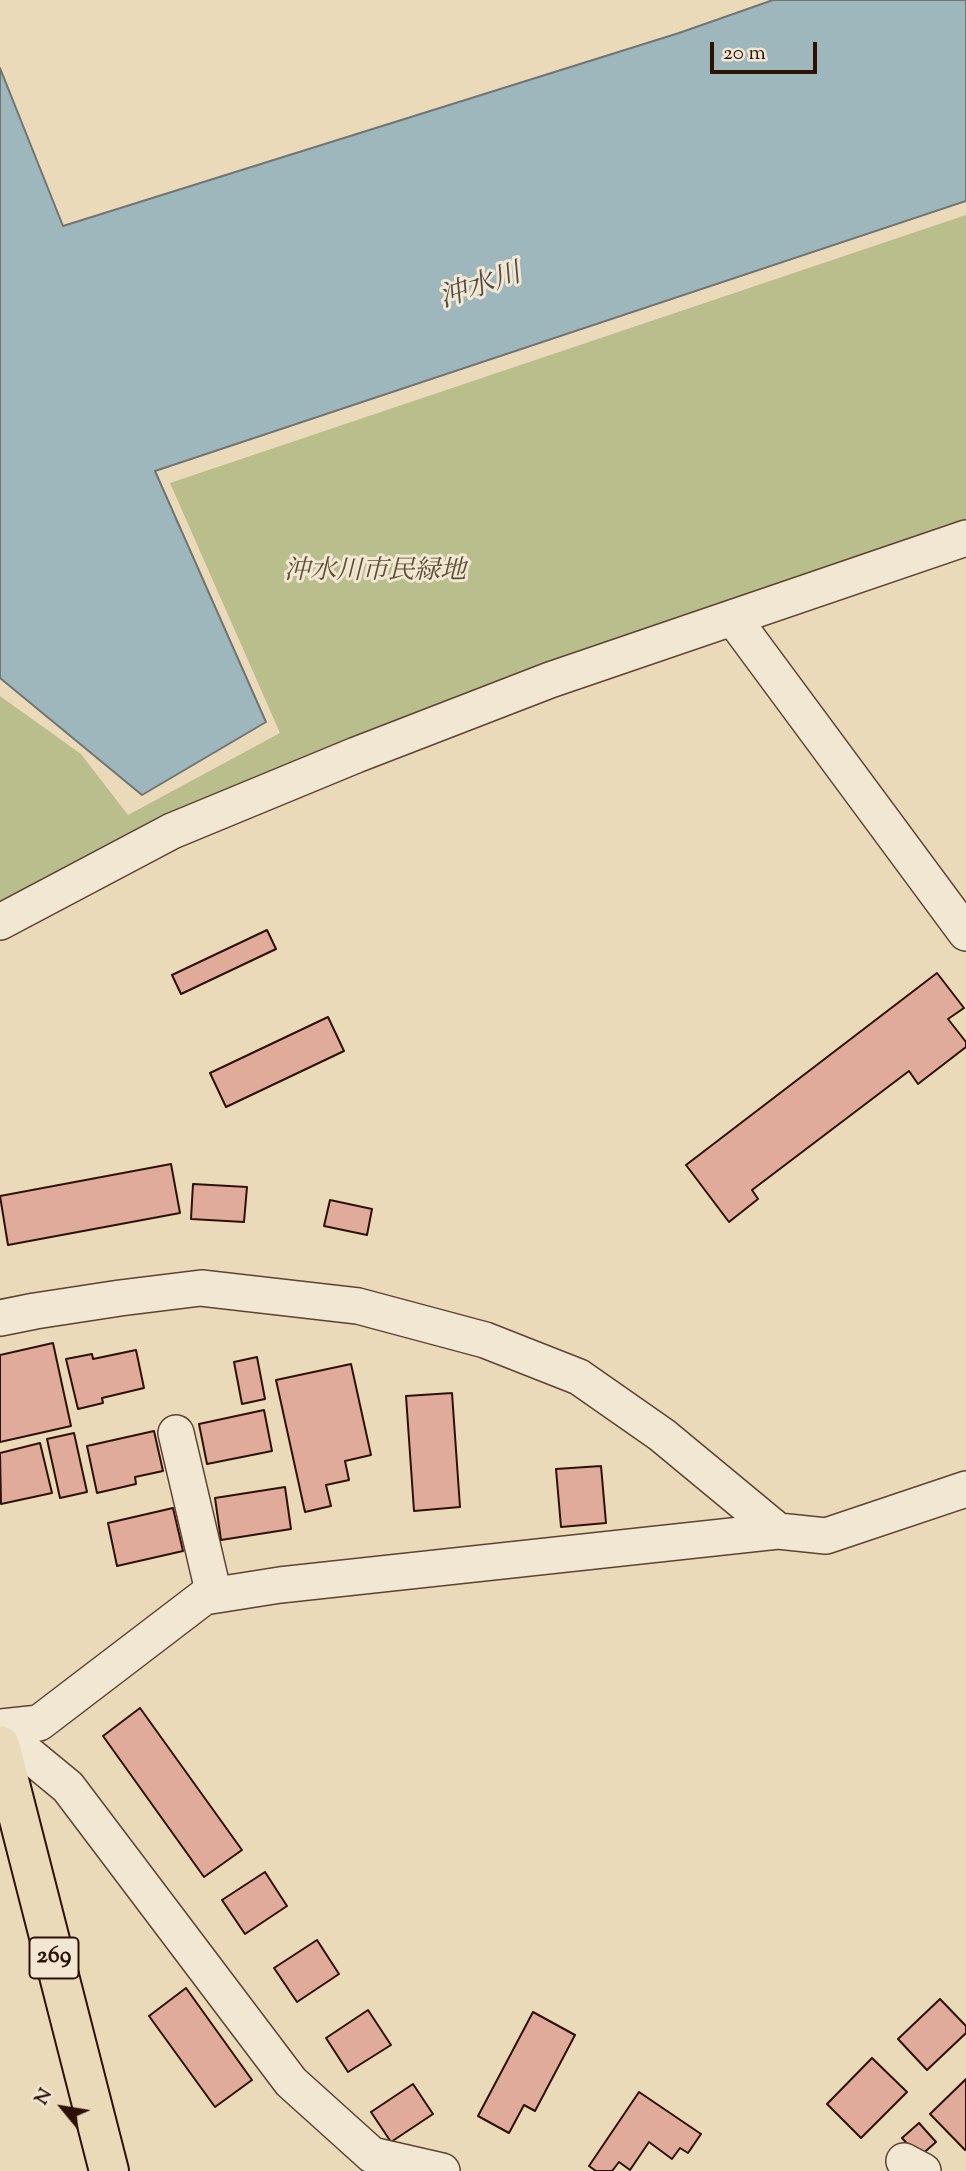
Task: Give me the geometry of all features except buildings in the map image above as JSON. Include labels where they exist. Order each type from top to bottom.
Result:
[{"type":"highway","name":"269","points":[[0,1745],[109,2171]]},
{"type":"street","points":[[0,922],[172,831],[356,755],[537,685],[966,538]]},
{"type":"street","points":[[733,618],[966,933]]},
{"type":"street","points":[[0,1318],[201,1288],[358,1306],[485,1340],[579,1377],[662,1435],[778,1531]]},
{"type":"street","points":[[176,1433],[214,1595]]},
{"type":"street","points":[[0,1729],[39,1723],[204,1597],[294,1584],[778,1531],[826,1536],[966,1489]]},
{"type":"street","points":[[0,1729],[68,1787],[291,2082],[372,2155],[442,2171]]},
{"type":"green space","name":"沖水川市民緑地","points":[[966,215],[966,523],[0,914],[0,696],[81,754],[128,815],[280,733],[170,483]]},
{"type":"water","name":"沖水川","points":[[773,0],[966,0],[966,201],[155,471],[266,722],[142,795],[0,678],[0,68],[63,226],[679,33]]}]
